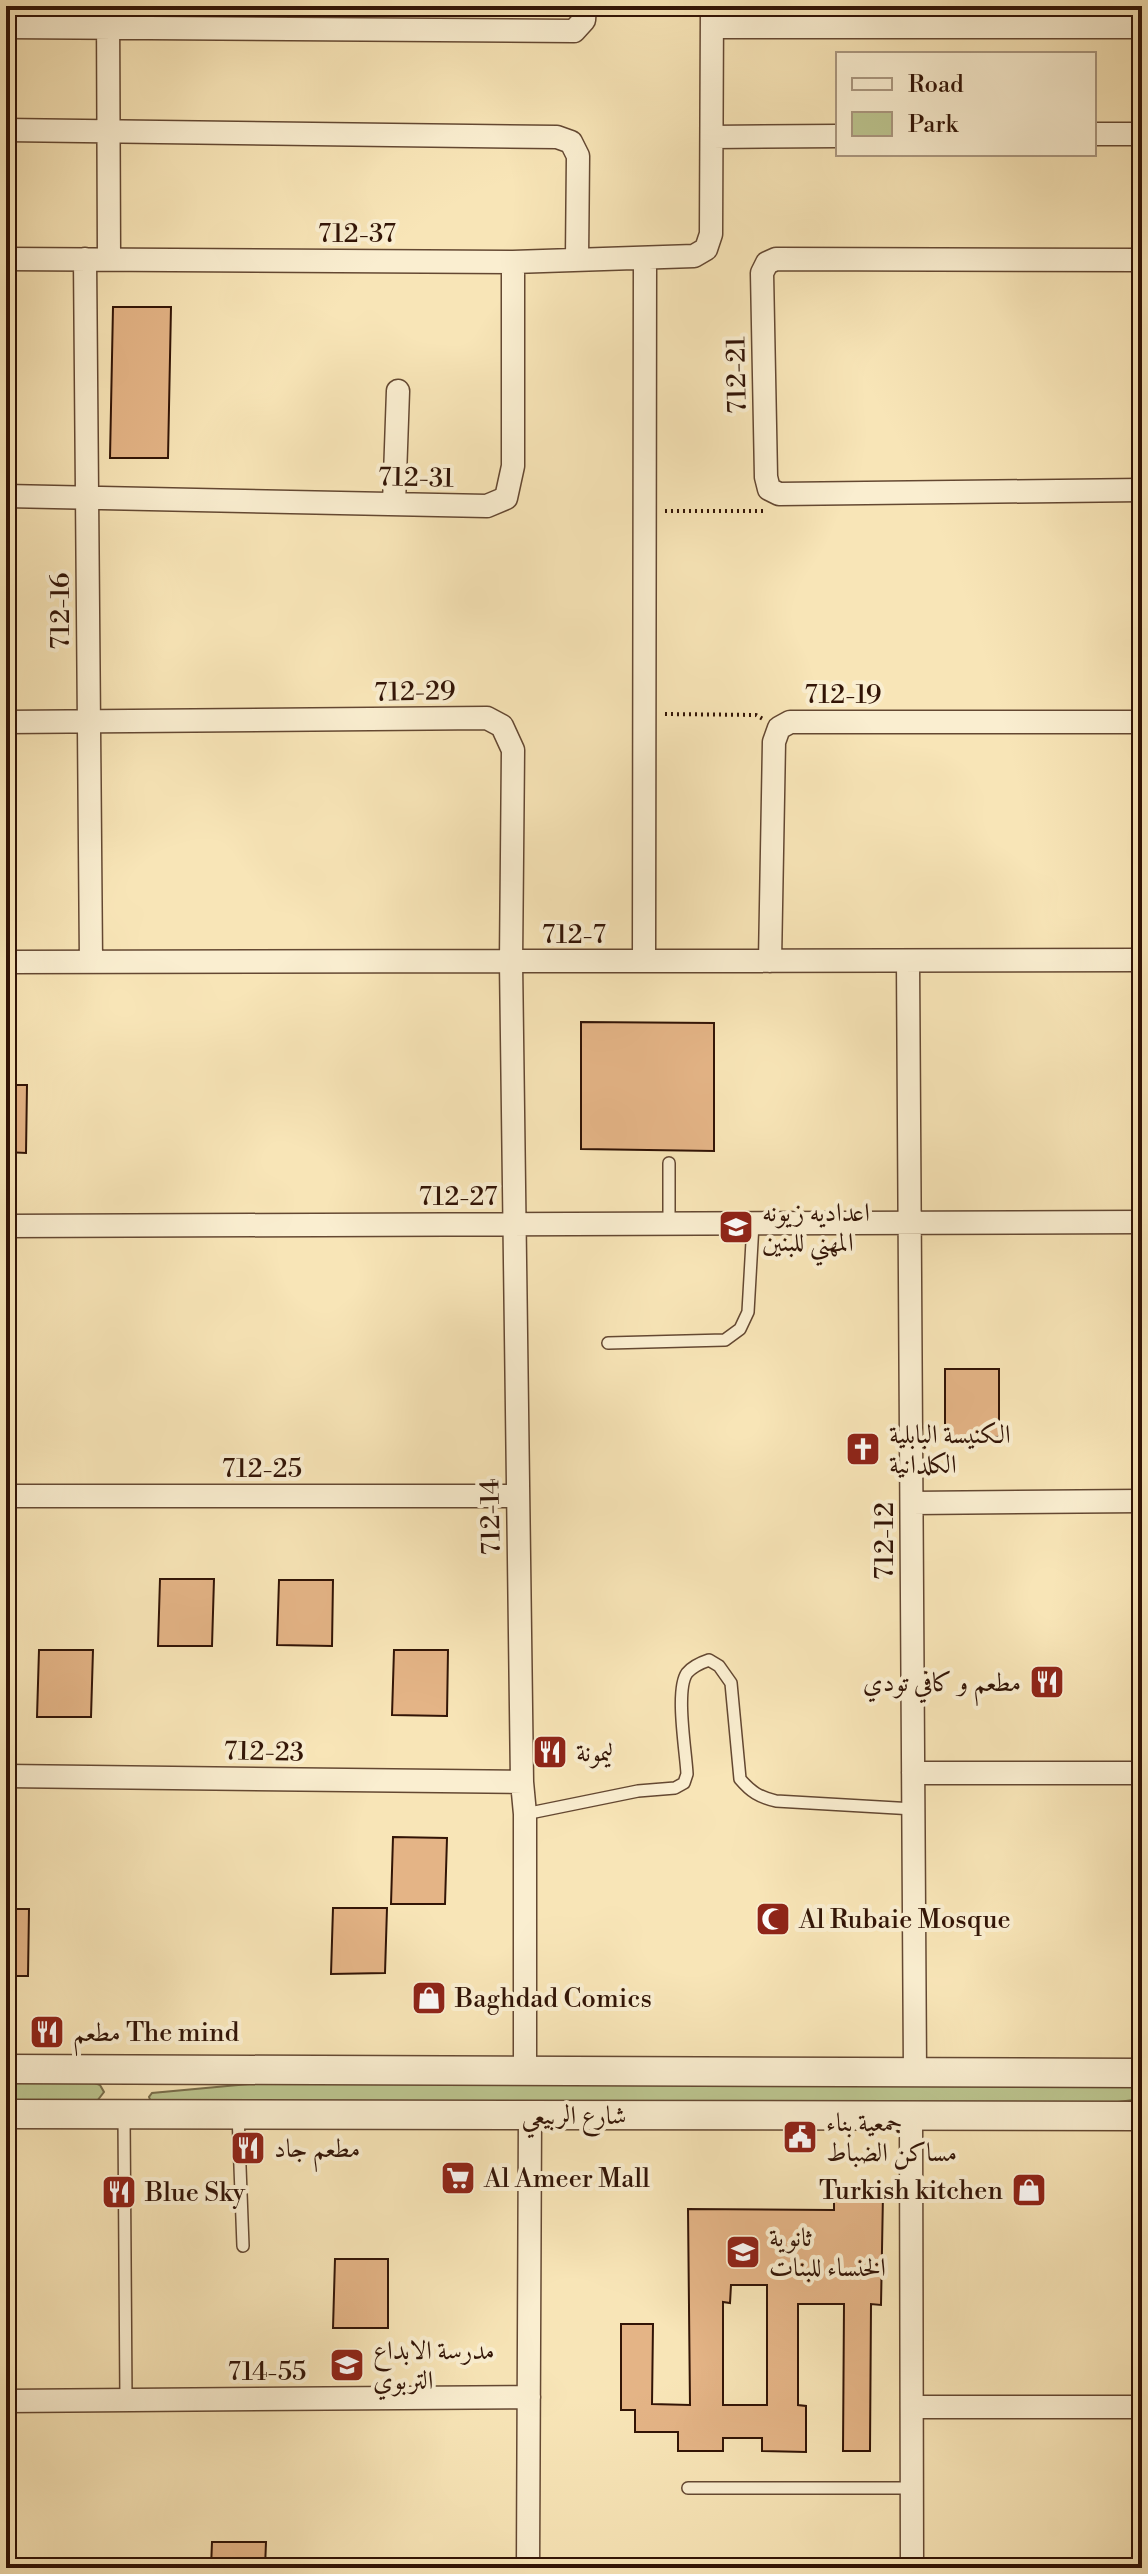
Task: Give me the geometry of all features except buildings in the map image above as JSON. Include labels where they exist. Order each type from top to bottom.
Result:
[{"type":"street","points":[[6,27],[108,17],[574,31],[584,20],[585,6]]},
{"type":"street","points":[[108,17],[109,259]]},
{"type":"street","points":[[836,136],[712,137],[712,17],[1142,27]]},
{"type":"street","points":[[6,130],[557,137],[571,142],[578,156],[577,259]]},
{"type":"street","points":[[1096,134],[1142,134]]},
{"type":"street","name":"712-37","points":[[6,259],[513,262],[694,256],[706,249],[711,234],[712,137]]},
{"type":"street","name":"712-16","points":[[85,259],[91,962]]},
{"type":"street","points":[[644,961],[645,259]]},
{"type":"street","name":"712-21","points":[[779,494],[769,489],[766,477],[762,273],[767,263],[776,259],[1142,260]]},
{"type":"street","name":"712-31","points":[[6,496],[487,506],[506,498],[513,466],[513,262]]},
{"type":"street","points":[[394,504],[398,391]]},
{"type":"street","points":[[779,494],[1142,490]]},
{"type":"street","name":"712-29","points":[[89,723],[487,718],[495,722],[502,726],[513,750],[511,962]]},
{"type":"street","points":[[6,722],[89,723]]},
{"type":"street","name":"712-19","points":[[770,961],[774,742],[779,728],[790,722],[1142,722]]},
{"type":"street","name":"712-7","points":[[6,962],[1142,960]]},
{"type":"street","name":"712-12","points":[[908,961],[915,2072]]},
{"type":"street","name":"712-14","points":[[511,962],[522,1782],[525,1814],[525,2071]]},
{"type":"street","name":"712-27","points":[[6,1226],[1142,1222]]},
{"type":"street","name":"712-25","points":[[6,1496],[518,1496]]},
{"type":"street","points":[[912,1503],[1142,1501]]},
{"type":"street","points":[[913,1773],[1142,1773]]},
{"type":"street","name":"712-23","points":[[6,1776],[522,1782]]},
{"type":"street","name":"شارع الربيعي","points":[[6,2069],[1142,2073]]},
{"type":"street","points":[[123,2070],[124,2114]]},
{"type":"street","name":"شارع الربيعي","points":[[6,2114],[1142,2116]]},
{"type":"street","points":[[528,2568],[530,2115]]},
{"type":"street","points":[[911,2116],[912,2568]]},
{"type":"street","name":"714-55","points":[[6,2401],[529,2397]]},
{"type":"street","points":[[912,2407],[1142,2407]]},
{"type":"lane","points":[[669,1163],[669,1224]]},
{"type":"lane","points":[[608,1343],[725,1340],[740,1329],[748,1312],[753,1224]]},
{"type":"lane","points":[[525,1814],[638,1791],[675,1788],[684,1783],[687,1774],[682,1691],[686,1675],[698,1664],[709,1660],[719,1666],[731,1683],[740,1779],[749,1790],[759,1797],[776,1801],[914,1809]]},
{"type":"lane","points":[[238,2113],[243,2246]]},
{"type":"lane","points":[[124,2114],[126,2400]]},
{"type":"lane","points":[[688,2488],[912,2488]]},
{"type":"path","points":[[645,511],[763,511],[779,494]]},
{"type":"path","points":[[644,714],[756,715],[779,728]]},
{"type":"green space","points":[[6,2083],[95,2083],[104,2092],[97,2101],[6,2101]]},
{"type":"green space","points":[[249,2084],[1142,2085],[1142,2099],[1077,2107],[151,2102],[149,2097],[152,2093]]},
{"type":"place","name":"اعداديه زيونه المهني للبنين","points":[[736,1227]]},
{"type":"place","name":"الكنيسة البابلية الكلدانية","points":[[863,1449]]},
{"type":"place","name":"مطعم و كافي تودي","points":[[1047,1682]]},
{"type":"place","name":"ليمونة","points":[[550,1752]]},
{"type":"place","name":"Al Rubaie Mosque","points":[[773,1919]]},
{"type":"place","name":"Baghdad Comics","points":[[429,1998]]},
{"type":"place","name":"مطعم The mind","points":[[47,2032]]},
{"type":"place","name":"جمعية بناء مساكن الضباط","points":[[800,2137]]},
{"type":"place","name":"مطعم جاد","points":[[248,2148]]},
{"type":"place","name":"Al Ameer Mall","points":[[458,2178]]},
{"type":"place","name":"Turkish kitchen","points":[[1029,2190]]},
{"type":"place","name":"Blue Sky","points":[[119,2192]]},
{"type":"place","name":"ثانوية الخنساء للبنات","points":[[743,2252]]},
{"type":"place","name":"مدرسة الابداع التربوي","points":[[347,2365]]}]
